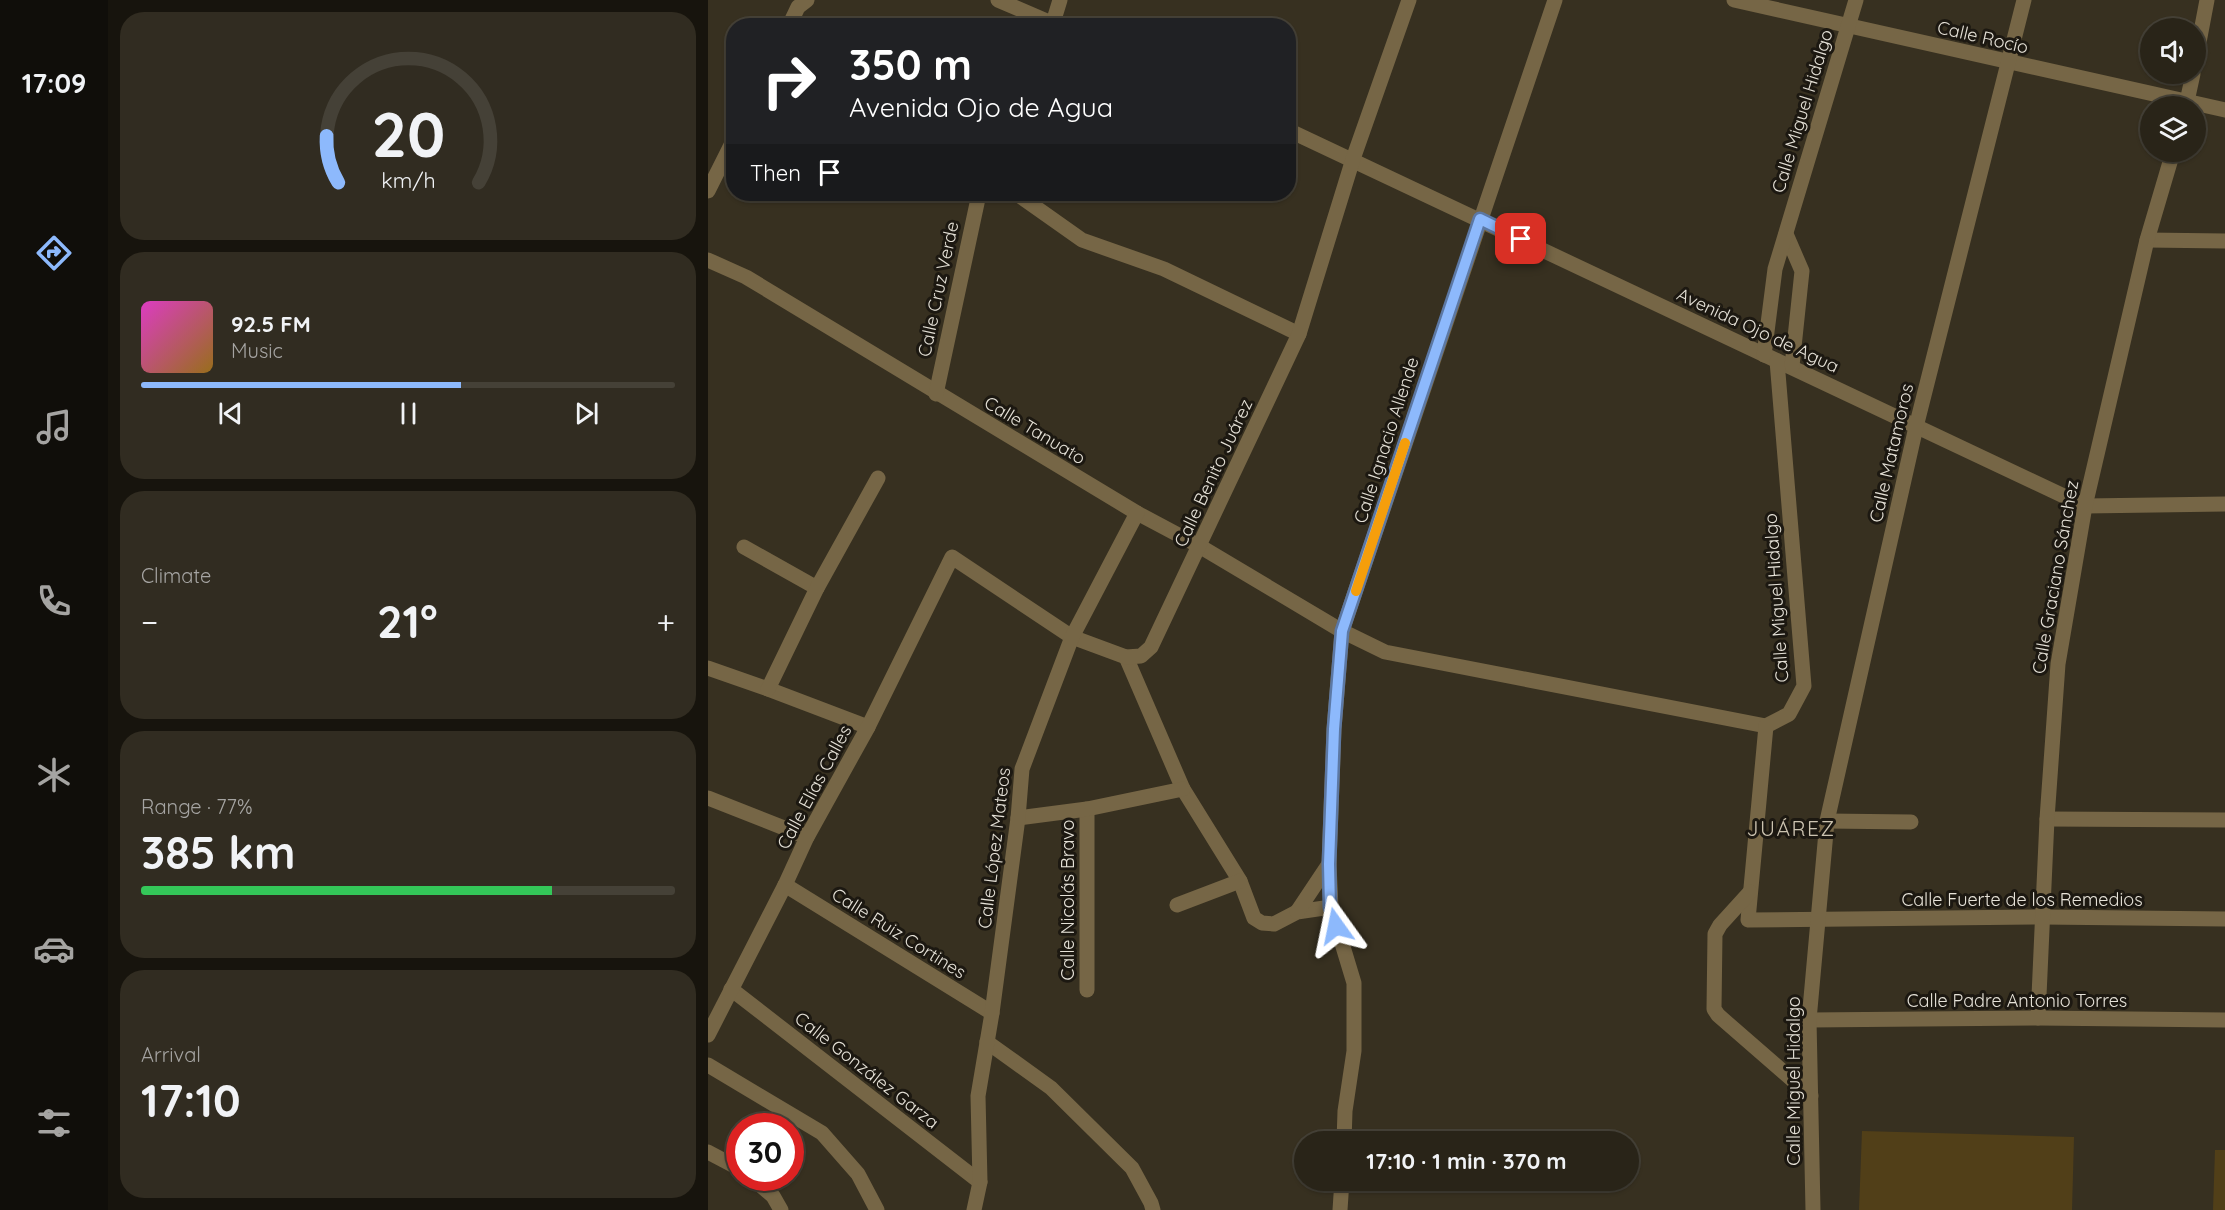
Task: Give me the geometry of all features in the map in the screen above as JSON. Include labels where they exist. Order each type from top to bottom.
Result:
[{"type":"street","points":[[793,18],[798,7],[807,0]]},
{"type":"street","points":[[998,0],[1038,18]]},
{"type":"street","points":[[1056,18],[1060,0]]},
{"type":"street","name":"Calle Benito Juárez","points":[[1126,657],[1141,656],[1152,647],[1201,547],[1299,334],[1353,159],[1408,0]]},
{"type":"street","name":"Calle Ignacio Allende","points":[[1345,1131],[1354,1051],[1354,983],[1330,907],[1329,864],[1334,729],[1342,631],[1555,0]]},
{"type":"street","name":"Calle Rocío","points":[[1734,0],[2153,96]]},
{"type":"street","name":"Calle Miguel Hidalgo","points":[[1766,726],[1789,714],[1804,686],[1778,361],[1775,269],[1856,0]]},
{"type":"street","name":"Calle Matamoros","points":[[1819,919],[1827,821],[1916,427],[2024,0]]},
{"type":"street","points":[[2204,18],[2207,0]]},
{"type":"street","name":"Calle Rocío","points":[[2206,107],[2225,110]]},
{"type":"street","name":"Avenida Ojo de Agua","points":[[1296,134],[2085,506],[2225,504]]},
{"type":"street","points":[[708,191],[726,155]]},
{"type":"street","name":"Calle Graciano Sánchez","points":[[2038,1018],[2047,819],[2058,664],[2085,506],[2147,240],[2170,162]]},
{"type":"street","name":"Calle Cruz Verde","points":[[936,394],[977,201]]},
{"type":"street","points":[[1027,201],[1082,240],[1164,269],[1299,334]]},
{"type":"street","name":"Calle Miguel Hidalgo","points":[[1778,361],[1802,271],[1786,234]]},
{"type":"street","points":[[2147,240],[2225,241]]},
{"type":"street","name":"Calle Tanuato","points":[[708,260],[746,277],[936,394],[1137,513],[1201,547],[1342,631],[1385,652],[1766,726]]},
{"type":"street","points":[[768,688],[817,588],[878,478]]},
{"type":"street","name":"Calle López Mateos","points":[[974,1210],[980,1182],[978,1096],[992,1013],[1018,818],[1022,769],[1071,637],[1137,513]]},
{"type":"street","points":[[744,547],[817,588]]},
{"type":"street","name":"Calle Elías Calles","points":[[708,1035],[807,837],[868,727],[952,557],[1071,637]]},
{"type":"street","points":[[1071,637],[1126,657],[1183,789],[1240,881],[1254,918],[1262,923],[1274,924],[1297,912],[1330,907]]},
{"type":"street","points":[[708,669],[768,688],[868,727]]},
{"type":"street","points":[[1766,726],[1748,920],[1819,919]]},
{"type":"street","points":[[1018,818],[1087,809],[1183,789]]},
{"type":"street","points":[[708,798],[807,837]]},
{"type":"street","name":"Calle Nicolás Bravo","points":[[1087,809],[1087,990]]},
{"type":"street","points":[[2047,819],[2225,820]]},
{"type":"street","points":[[1827,821],[1911,822]]},
{"type":"street","points":[[1297,912],[1329,864]]},
{"type":"street","points":[[1178,905],[1240,881]]},
{"type":"street","name":"Calle Ruiz Cortines","points":[[785,885],[992,1013]]},
{"type":"street","points":[[1750,892],[1720,925],[1715,934],[1714,1009],[1811,1096]]},
{"type":"street","name":"Calle Fuerte de los Remedios","points":[[1819,919],[2042,917],[2225,919]]},
{"type":"street","name":"Calle Miguel Hidalgo","points":[[1813,1210],[1809,1020],[1819,919]]},
{"type":"street","name":"Calle González Garza","points":[[731,989],[980,1182]]},
{"type":"street","name":"Calle Padre Antonio Torres","points":[[1809,1020],[2038,1018],[2225,1020]]},
{"type":"street","points":[[987,1042],[1051,1088],[1132,1168],[1153,1210]]},
{"type":"street","points":[[708,1065],[822,1133],[858,1174],[878,1210]]},
{"type":"street","points":[[708,1152],[726,1161]]},
{"type":"street","points":[[767,1191],[781,1210]]},
{"type":"street","points":[[1340,1210],[1341,1191]]},
{"type":"shaded area","points":[[1862,1131],[2074,1137],[2072,1210],[1859,1210]]},
{"type":"shaded area","points":[[2215,1150],[2225,1150],[2225,1210],[2213,1210]]},
{"type":"slow traffic","points":[[1356,591],[1405,443]]},
{"type":"district","name":"JUÁREZ","points":[[1791,828]]},
{"type":"route","points":[[1336,926],[1330,907],[1329,864],[1334,729],[1342,631],[1480,219],[1521,239]]}]
